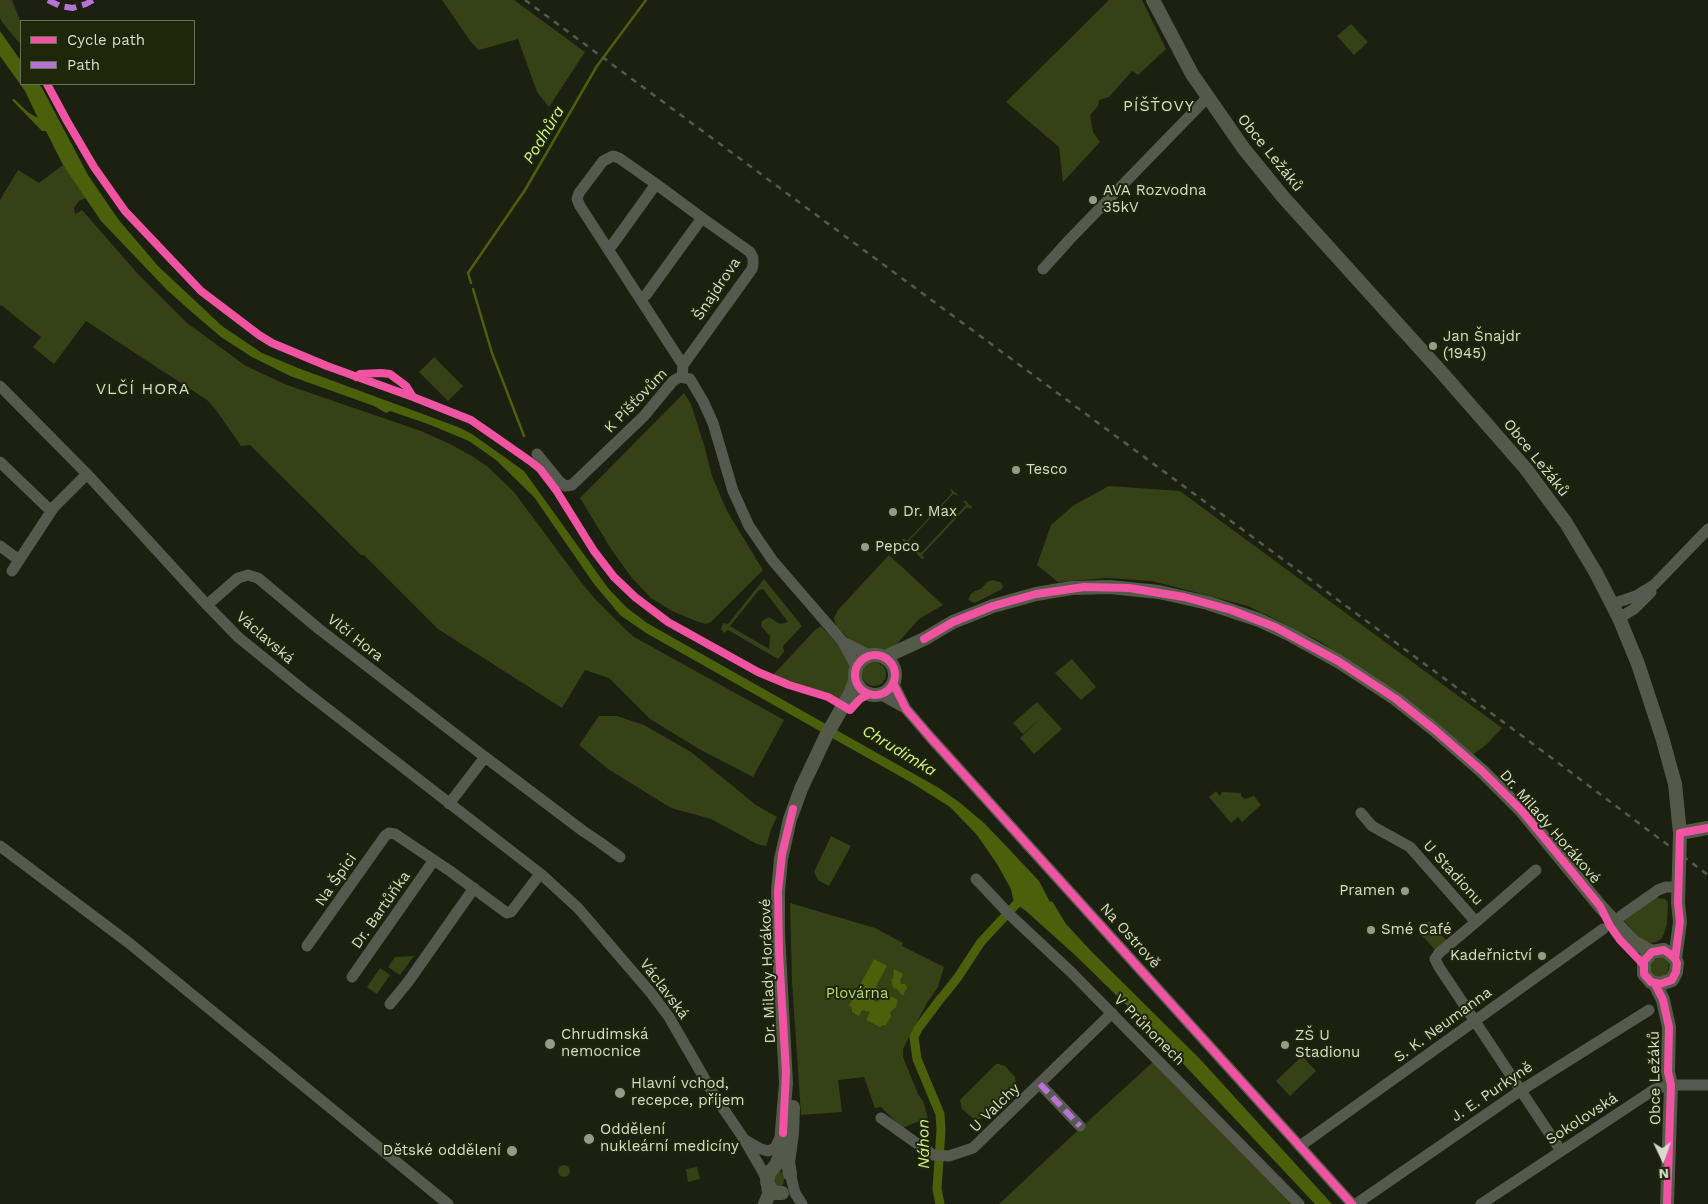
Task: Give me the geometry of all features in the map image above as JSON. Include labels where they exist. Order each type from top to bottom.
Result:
[{"type":"main road","name":"Obce Ležáků","points":[[1153,0],[1174,42],[1211,103],[1244,149],[1278,190],[1526,469],[1566,523],[1592,565],[1619,618],[1642,676],[1667,753],[1676,793],[1680,833],[1678,887],[1680,922],[1675,959]]},
{"type":"main road","name":"Dr. Milady Horákové","points":[[885,657],[953,622],[993,606],[1036,594],[1084,587],[1120,587],[1159,592],[1208,603],[1259,620],[1338,661],[1396,699],[1435,730],[1482,770],[1521,810],[1600,906],[1635,943],[1656,951]]},
{"type":"main road","name":"Dr. Milady Horákové","points":[[894,677],[906,656],[924,638]]},
{"type":"main road","points":[[874,654],[885,657],[893,666],[894,677],[890,688],[860,700],[842,714],[855,674],[863,658],[874,654]]},
{"type":"main road","points":[[855,674],[858,687],[875,694]]},
{"type":"main road","name":"Dr. Milady Horákové","points":[[776,1165],[780,1154],[783,1133],[786,1078],[778,953],[779,874],[785,839],[797,799],[821,746],[842,714]]},
{"type":"main road","points":[[1680,833],[1708,828]]},
{"type":"main road","name":"Dr. Milady Horákové","points":[[785,839],[784,948],[793,1102],[793,1129],[788,1162],[790,1176]]},
{"type":"main road","name":"Obce Ležáků","points":[[1656,951],[1670,935],[1678,903]]},
{"type":"main road","name":"Dr. Milady Horákové","points":[[1600,906],[1620,940],[1643,964]]},
{"type":"main road","points":[[1656,951],[1670,954],[1675,959],[1677,963],[1676,972],[1672,980],[1664,984],[1655,984],[1647,978],[1643,964],[1647,956],[1656,951]]},
{"type":"main road","name":"Obce Ležáků","points":[[1671,1085],[1676,1072],[1677,1043],[1676,1022],[1671,999],[1672,980]]},
{"type":"main road","name":"Obce Ležáků","points":[[1655,984],[1663,1000],[1669,1034],[1668,1072],[1671,1085],[1667,1204]]},
{"type":"main road","points":[[765,1204],[769,1194],[768,1184],[769,1173],[776,1165],[785,1166],[790,1176],[788,1188],[779,1198],[768,1184]]},
{"type":"street","points":[[1043,269],[1070,239],[1211,103]]},
{"type":"street","name":"Šnajdrova","points":[[613,156],[619,158],[656,184],[750,252],[753,258],[754,265],[752,269],[683,365],[577,199],[579,193],[603,161],[613,156]]},
{"type":"street","points":[[608,249],[656,184]]},
{"type":"street","points":[[640,300],[646,295],[702,218]]},
{"type":"street","points":[[682,377],[683,365]]},
{"type":"street","name":"K Píšťovům","points":[[537,454],[559,481],[565,486],[572,485],[644,416],[673,381],[682,377],[687,378],[692,382],[709,413],[717,434],[733,492],[742,513],[761,544],[782,572],[843,642]]},
{"type":"street","name":"Václavská","points":[[2,387],[87,474],[238,637],[540,874],[578,908],[651,993],[669,1017],[714,1096],[764,1172],[768,1184]]},
{"type":"street","points":[[0,462],[51,511]]},
{"type":"street","points":[[12,571],[51,511],[87,474]]},
{"type":"street","points":[[1619,618],[1640,604],[1660,579],[1708,529]]},
{"type":"street","points":[[0,546],[19,560]]},
{"type":"street","name":"Vlčí Hora","points":[[207,605],[236,579],[248,575],[258,578],[319,629],[485,757],[620,857]]},
{"type":"street","points":[[1612,604],[1636,596],[1660,579]]},
{"type":"street","points":[[843,642],[869,655]]},
{"type":"street","points":[[843,642],[855,674]]},
{"type":"street","name":"Na Ostrově","points":[[894,677],[906,709],[1354,1204]]},
{"type":"street","name":"Na Ostrově","points":[[875,694],[906,709]]},
{"type":"street","points":[[449,804],[485,757]]},
{"type":"street","name":"U Stadionu","points":[[1361,813],[1372,826],[1410,847],[1476,922],[1439,953],[1435,959],[1474,1021]]},
{"type":"street","name":"Na Špici","points":[[307,946],[385,836],[391,832],[434,860]]},
{"type":"street","points":[[0,846],[129,943],[448,1204]]},
{"type":"street","points":[[434,860],[508,914],[540,874]]},
{"type":"street","name":"Dr. Bartůňka","points":[[352,977],[434,860]]},
{"type":"street","points":[[1476,922],[1536,870]]},
{"type":"street","name":"V Průhonech","points":[[976,879],[1008,913],[1112,1013],[1299,1204]]},
{"type":"street","points":[[1621,916],[1658,890],[1678,887]]},
{"type":"street","points":[[390,1004],[408,982],[474,888]]},
{"type":"street","name":"S. K. Neumanna","points":[[1300,1146],[1603,929]]},
{"type":"street","name":"J. E. Purkyně","points":[[1354,1204],[1520,1091],[1649,1010]]},
{"type":"street","name":"U Valchy","points":[[881,1118],[933,1155],[949,1156],[976,1147],[1112,1013]]},
{"type":"street","points":[[1474,1021],[1561,1151]]},
{"type":"street","points":[[1040,1084],[1080,1126]]},
{"type":"street","name":"Sokolovská","points":[[1480,1204],[1655,1089],[1671,1085],[1708,1085]]},
{"type":"street","points":[[744,1139],[768,1151],[775,1148],[783,1133]]},
{"type":"street","name":"Václavská","points":[[744,1139],[762,1158],[776,1165]]},
{"type":"street","points":[[790,1176],[793,1189],[802,1204]]},
{"type":"street","points":[[779,1198],[787,1195],[794,1204]]},
{"type":"green space","points":[[0,0],[12,0],[20,20],[20,44],[2,22],[0,18]]},
{"type":"green space","points":[[442,0],[514,0],[585,52],[549,107],[537,92],[518,39],[479,50],[471,42]]},
{"type":"green space","points":[[1109,0],[1142,0],[1166,49],[1138,75],[1132,71],[1109,97],[1099,100],[1098,106],[1090,115],[1093,132],[1100,142],[1063,182],[1059,147],[1006,102]]},
{"type":"green space","points":[[1351,24],[1368,42],[1354,55],[1337,36]]},
{"type":"green space","points":[[63,165],[86,198],[79,201],[74,208],[75,214],[82,210],[138,274],[187,323],[246,366],[287,385],[421,431],[472,456],[488,467],[514,492],[595,599],[634,637],[784,720],[753,777],[699,749],[650,719],[609,678],[585,670],[562,708],[438,629],[250,445],[241,446],[207,400],[86,321],[54,364],[33,347],[41,337],[0,306],[0,200],[18,170],[39,183]]},
{"type":"green space","points":[[434,357],[463,386],[448,401],[419,372]]},
{"type":"green space","points":[[684,393],[691,404],[712,476],[727,511],[763,570],[711,622],[706,624],[672,611],[651,598],[632,578],[611,549],[580,498]]},
{"type":"green space","points":[[1109,486],[1180,491],[1502,728],[1486,745],[1472,755],[1424,712],[1321,642],[1248,606],[1152,581],[1107,578],[1058,582],[1037,565],[1051,525],[1074,505]]},
{"type":"green space","points":[[950,488],[958,496],[953,494],[908,542],[912,546],[908,546],[903,541],[903,538],[907,541],[952,493]]},
{"type":"green space","points":[[963,501],[966,501],[972,507],[971,509],[967,507],[922,555],[925,558],[922,559],[916,551],[921,553],[966,505]]},
{"type":"green space","points":[[889,555],[943,605],[919,619],[896,645],[884,652],[870,650],[850,640],[836,626],[834,618],[838,610]]},
{"type":"green space","points":[[764,579],[802,626],[783,646],[784,652],[778,659],[728,630],[724,633],[721,629],[723,623],[728,624]],"holes":[[[763,589],[788,622],[780,624],[769,617],[762,621],[761,626],[770,636],[769,649],[730,626],[759,590]]]},
{"type":"green space","points":[[992,580],[1000,582],[1003,586],[1002,589],[975,603],[968,600],[971,594]]},
{"type":"green space","points":[[821,626],[847,654],[851,665],[851,679],[842,701],[773,675]]},
{"type":"green space","points":[[1072,659],[1096,687],[1081,700],[1055,673]]},
{"type":"green space","points":[[874,662],[883,665],[886,674],[883,683],[874,686],[865,683],[862,674],[865,665]]},
{"type":"green space","points":[[1037,702],[1062,729],[1034,754],[1020,738],[1042,717],[1023,734],[1013,723]]},
{"type":"green space","points":[[599,716],[617,716],[644,725],[691,752],[756,805],[777,817],[766,846],[757,844],[711,819],[671,808],[608,769],[579,745]]},
{"type":"green space","points":[[1216,791],[1220,796],[1222,792],[1241,793],[1241,796],[1245,799],[1254,796],[1261,805],[1242,822],[1238,817],[1231,823],[1209,797]]},
{"type":"green space","points":[[831,836],[851,846],[829,886],[818,880],[814,872]]},
{"type":"green space","points":[[1657,895],[1658,898],[1665,899],[1668,902],[1667,924],[1661,939],[1649,943],[1641,940],[1623,919]]},
{"type":"green space","name":"Plovárna","points":[[790,903],[875,928],[903,943],[902,946],[944,967],[938,987],[927,1003],[903,1049],[903,1057],[918,1094],[923,1101],[928,1118],[902,1128],[881,1107],[875,1108],[864,1077],[838,1080],[842,1112],[801,1115],[792,981]]},
{"type":"green space","points":[[1429,921],[1446,940],[1435,950],[1418,931]]},
{"type":"green space","points":[[414,956],[400,975],[388,967],[395,957]]},
{"type":"green space","points":[[1664,957],[1669,961],[1668,974],[1662,978],[1656,977],[1650,971],[1651,960]]},
{"type":"green space","points":[[380,968],[390,975],[377,994],[367,987]]},
{"type":"green space","points":[[1302,1056],[1316,1071],[1290,1096],[1276,1081]]},
{"type":"green space","points":[[1153,1062],[1291,1204],[999,1204],[1074,1134]]},
{"type":"green space","points":[[996,1064],[1005,1066],[1015,1077],[1016,1085],[983,1118],[975,1120],[962,1109],[960,1100]]},
{"type":"green space","points":[[562,1165],[566,1165],[570,1171],[566,1177],[562,1177],[558,1173],[558,1169]]},
{"type":"green space","points":[[697,1167],[700,1179],[688,1182],[686,1169]]},
{"type":"green space","points":[[779,1171],[785,1176],[783,1185],[777,1187],[774,1177]]},
{"type":"shaded area","points":[[0,31],[20,60],[20,84],[0,56]]},
{"type":"shaded area","points":[[21,85],[40,85],[88,175],[118,219],[158,266],[222,326],[262,353],[472,434],[524,471],[608,588],[626,607],[647,623],[939,788],[984,823],[1039,881],[1050,902],[1052,901],[1066,924],[1200,1059],[1332,1204],[1315,1204],[1157,1035],[1075,955],[1026,911],[1019,906],[1015,907],[1011,889],[997,864],[977,835],[950,807],[912,783],[646,633],[620,615],[594,584],[534,497],[496,460],[469,441],[390,411],[386,413],[374,406],[290,376],[252,357],[221,337],[167,290],[101,221],[63,165],[46,131],[42,131],[12,100],[14,99],[29,113],[38,118]]},
{"type":"shaded area","points":[[874,959],[887,966],[876,986],[878,988],[872,999],[876,1002],[879,1001],[883,992],[898,1000],[896,1007],[890,1012],[891,1016],[886,1025],[880,1027],[866,1020],[870,1012],[862,1010],[859,1016],[852,1012],[852,1008],[849,1005],[858,989],[862,990],[864,988],[860,985]]},
{"type":"shaded area","points":[[894,969],[903,974],[900,979],[901,984],[905,984],[907,987],[903,996],[896,988],[894,989],[892,984],[891,979],[893,979]]},
{"type":"waterway","name":"Podhůra","points":[[471,283],[468,273],[525,190],[597,66],[646,0]]},
{"type":"waterway","name":"Podhůra","points":[[473,289],[492,353],[524,436]]},
{"type":"waterway","name":"Náhon","points":[[943,996],[981,942],[1022,898]]},
{"type":"waterway","name":"Náhon","points":[[920,1026],[941,998]]},
{"type":"waterway","name":"Náhon","points":[[918,1029],[914,1037],[917,1059],[940,1114],[941,1130],[937,1189],[940,1204]]},
{"type":"railway","points":[[525,0],[1708,875]]},
{"type":"marked path","points":[[48,0],[60,6],[73,8],[93,0]]},
{"type":"marked path","points":[[1040,1084],[1080,1126]]},
{"type":"cycle path","points":[[48,85],[94,167],[125,211],[201,291],[272,343],[327,366],[413,397]]},
{"type":"cycle path","points":[[356,377],[360,374],[390,374],[406,386],[413,397],[471,420],[530,461],[540,469],[556,490],[594,551],[614,577],[635,597],[668,622],[758,672],[789,685],[828,697],[850,710],[860,699],[869,694]]},
{"type":"cycle path","points":[[924,639],[953,622],[993,606],[1036,594],[1084,587],[1129,588],[1184,597],[1231,610],[1275,627],[1338,661],[1396,699],[1482,771],[1521,810],[1600,906],[1610,926],[1620,940],[1643,964]]},
{"type":"cycle path","points":[[879,655],[886,658],[892,664],[895,675],[894,683],[886,692],[879,695],[871,695],[864,692],[856,683],[855,671],[858,664],[867,656],[879,655]]},
{"type":"cycle path","points":[[893,683],[906,709],[931,738],[1352,1204]]},
{"type":"cycle path","points":[[783,1133],[786,1072],[779,953],[778,891],[782,854],[793,809]]},
{"type":"cycle path","points":[[1675,959],[1664,950],[1652,952],[1644,961],[1644,974],[1651,982],[1660,984],[1672,980],[1676,972],[1677,963],[1675,959],[1680,922],[1678,903],[1680,833],[1708,828]]},
{"type":"cycle path","points":[[1655,984],[1663,1000],[1669,1027],[1668,1072],[1671,1085],[1667,1204]]},
{"type":"place","name":"AVA Rozvodna 35kV","points":[[1093,200]]},
{"type":"place","name":"Jan Šnajdr (1945)","points":[[1433,346]]},
{"type":"place","name":"Tesco","points":[[1016,470]]},
{"type":"place","name":"Dr. Max","points":[[893,512]]},
{"type":"place","name":"Pepco","points":[[865,547]]},
{"type":"place","name":"Pramen","points":[[1405,891]]},
{"type":"place","name":"Smé Café","points":[[1371,930]]},
{"type":"place","name":"Kadeřnictví","points":[[1542,956]]},
{"type":"place","name":"Chrudimská nemocnice","points":[[550,1044]]},
{"type":"place","name":"ZŠ U Stadionu","points":[[1285,1045]]},
{"type":"place","name":"Hlavní vchod, recepce, příjem","points":[[620,1093]]},
{"type":"place","name":"Oddělení nukleární medicíny","points":[[589,1139]]},
{"type":"place","name":"Dětské oddělení","points":[[512,1151]]},
{"type":"district","name":"PÍŠŤOVY","points":[[1159,106]]},
{"type":"district","name":"VLČÍ HORA","points":[[143,389]]},
{"type":"water label","name":"Chrudimka","points":[[899,751]]}]
